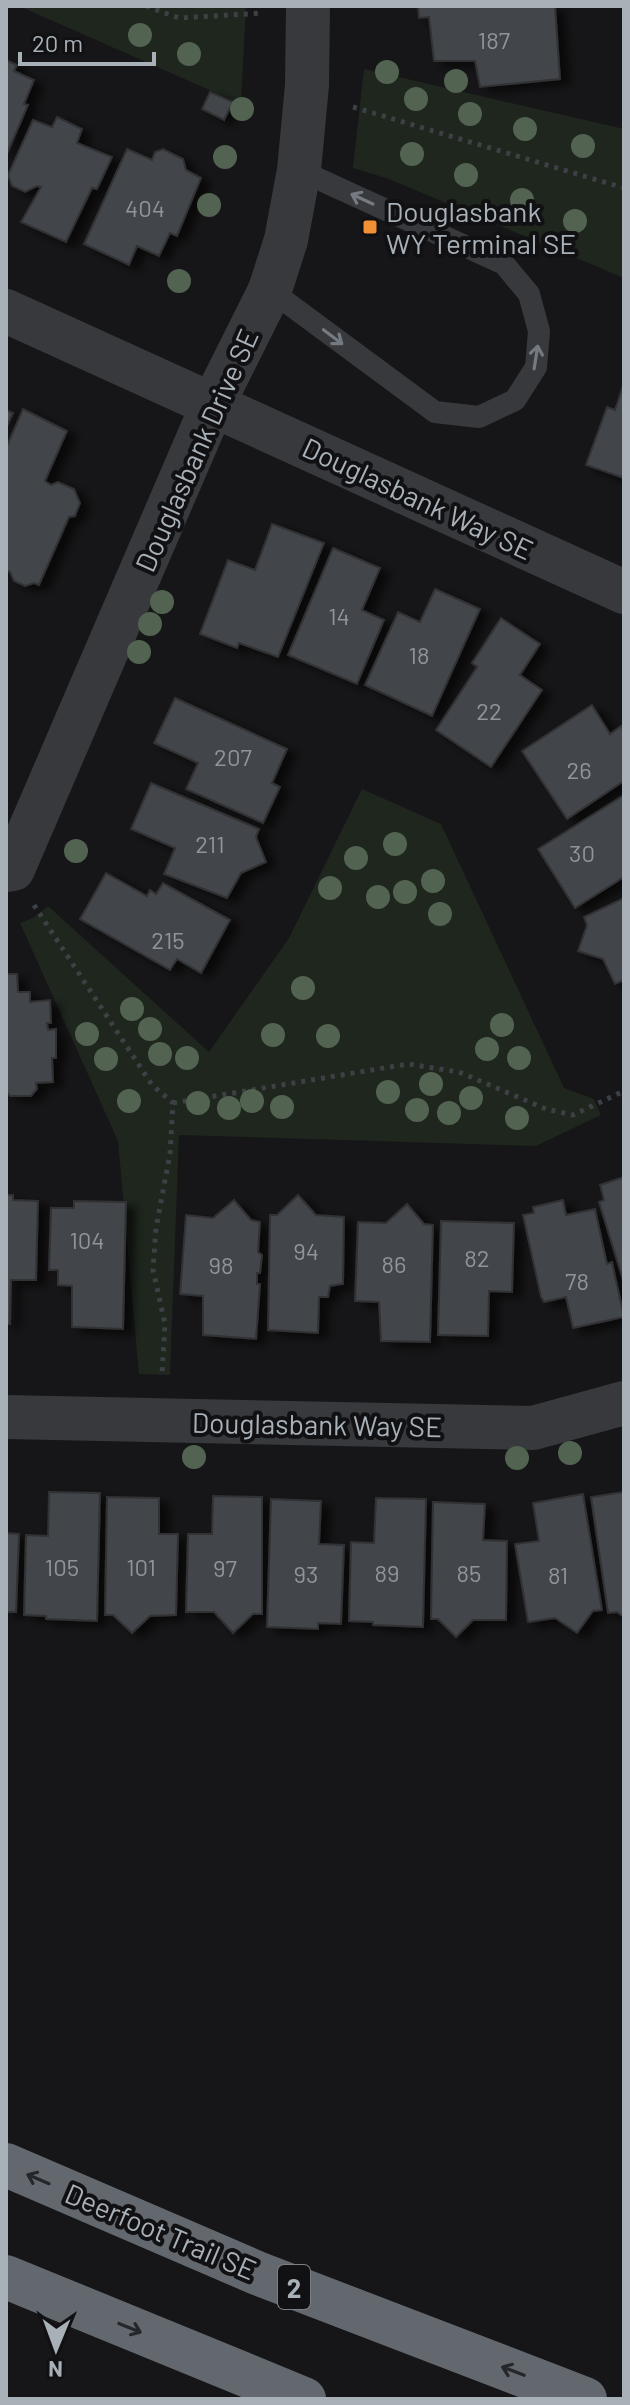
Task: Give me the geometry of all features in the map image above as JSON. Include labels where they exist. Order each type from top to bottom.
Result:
[{"type":"highway","name":"Deerfoot Trail SE","points":[[6,2165],[257,2273],[585,2399]]},
{"type":"highway","points":[[6,2277],[304,2399]]},
{"type":"street","name":"Douglasbank Drive SE","points":[[10,870],[213,404],[270,290],[286,240],[299,170],[307,85],[308,8]]},
{"type":"street","name":"Douglasbank Way SE","points":[[6,311],[624,592]]},
{"type":"street","name":"Douglasbank Way SE","points":[[6,1417],[533,1428],[624,1403]]},
{"type":"lane","points":[[270,290],[435,412],[479,417],[515,400],[536,367],[539,331],[529,294],[504,264],[299,170]]},
{"type":"path","points":[[146,6],[179,18],[308,8]]},
{"type":"path","points":[[353,107],[624,188]]},
{"type":"path","points":[[10,870],[152,1085],[173,1103]]},
{"type":"path","points":[[173,1103],[408,1064],[459,1072],[546,1109],[573,1115],[624,1091]]},
{"type":"path","points":[[161,1420],[165,1324],[153,1270],[156,1228],[170,1154],[173,1103]]},
{"type":"shaded area","points":[[19,6],[246,6],[241,104]]},
{"type":"shaded area","points":[[364,69],[624,129],[624,278],[389,179],[353,168]]},
{"type":"shaded area","points":[[362,789],[441,824],[564,1088],[594,1099],[601,1115],[536,1146],[179,1135],[170,1375],[139,1374],[118,1141],[20,923],[33,918],[48,906],[209,1052],[289,938]]},
{"type":"building","points":[[418,6],[555,6],[560,79],[480,87],[475,61],[434,61],[429,17],[419,18]]},
{"type":"building","points":[[6,60],[17,65],[14,71],[34,80],[24,104],[28,105],[6,156]]},
{"type":"building","points":[[210,92],[233,102],[224,120],[202,109]]},
{"type":"building","points":[[57,117],[82,129],[77,143],[112,157],[97,189],[92,188],[66,242],[21,222],[41,187],[25,192],[12,186],[8,175],[33,120],[52,127]]},
{"type":"building","points":[[127,149],[152,160],[155,152],[163,149],[183,159],[186,170],[201,178],[177,236],[170,233],[159,256],[137,246],[129,265],[84,244]]},
{"type":"building","points":[[624,383],[624,478],[586,465],[607,407],[615,410]]},
{"type":"building","points":[[23,409],[67,431],[45,481],[51,485],[58,482],[74,489],[80,503],[75,516],[69,517],[39,585],[25,586],[14,581],[6,570],[6,448]]},
{"type":"building","points":[[6,410],[13,413],[6,428]]},
{"type":"building","points":[[272,524],[324,543],[278,657],[239,643],[237,648],[200,634],[228,560],[255,570]]},
{"type":"building","points":[[333,548],[380,568],[362,610],[384,620],[357,684],[288,655]]},
{"type":"building","points":[[435,589],[480,609],[432,716],[365,685],[398,612],[420,622]]},
{"type":"building","points":[[501,618],[540,644],[520,675],[542,690],[491,767],[436,730],[477,667],[472,663]]},
{"type":"building","points":[[175,698],[287,749],[272,783],[280,787],[263,823],[186,789],[198,763],[154,743]]},
{"type":"building","points":[[592,705],[610,734],[621,726],[624,731],[624,781],[567,819],[522,751]]},
{"type":"building","points":[[151,783],[259,829],[256,837],[266,862],[241,873],[227,898],[164,874],[175,848],[131,829]]},
{"type":"building","points":[[624,795],[624,877],[575,908],[538,849]]},
{"type":"building","points":[[106,873],[147,896],[150,890],[156,894],[163,883],[230,920],[201,973],[177,959],[170,970],[80,919]]},
{"type":"building","points":[[624,898],[624,980],[615,984],[603,959],[578,951],[587,925],[584,917]]},
{"type":"building","points":[[6,974],[17,974],[18,992],[30,992],[30,1002],[50,1000],[51,1023],[47,1023],[48,1030],[56,1029],[53,1082],[36,1083],[37,1089],[31,1096],[10,1096],[6,1091]]},
{"type":"building","points":[[624,1177],[624,1283],[599,1202],[604,1200],[600,1185]]},
{"type":"building","points":[[6,1195],[13,1195],[13,1200],[38,1201],[36,1280],[11,1280],[10,1324],[6,1324]]},
{"type":"building","points":[[298,1195],[316,1215],[344,1217],[343,1284],[330,1286],[328,1297],[319,1297],[318,1333],[268,1330],[270,1215],[277,1215]]},
{"type":"building","points":[[234,1200],[251,1220],[260,1222],[258,1252],[262,1255],[260,1273],[257,1273],[257,1284],[260,1284],[256,1339],[203,1335],[203,1296],[180,1294],[186,1215],[213,1218]]},
{"type":"building","points":[[563,1200],[566,1215],[595,1209],[607,1264],[612,1262],[624,1317],[573,1328],[566,1297],[544,1302],[541,1297],[523,1215],[534,1213],[533,1207]]},
{"type":"building","points":[[74,1201],[126,1202],[123,1329],[72,1327],[72,1286],[58,1285],[58,1270],[49,1270],[51,1208],[74,1208]]},
{"type":"building","points":[[407,1204],[424,1224],[433,1225],[430,1342],[381,1341],[379,1302],[355,1301],[358,1222],[386,1223]]},
{"type":"building","points":[[441,1221],[514,1223],[512,1292],[489,1291],[488,1336],[438,1335]]},
{"type":"building","points":[[49,1492],[100,1493],[97,1621],[24,1615],[26,1535],[48,1536]]},
{"type":"building","points":[[624,1492],[624,1617],[617,1612],[608,1613],[591,1497]]},
{"type":"building","points":[[583,1494],[602,1610],[593,1611],[577,1633],[555,1618],[528,1622],[515,1544],[539,1541],[533,1503]]},
{"type":"building","points":[[213,1496],[262,1497],[262,1614],[253,1614],[233,1633],[214,1612],[186,1612],[188,1534],[212,1534]]},
{"type":"building","points":[[107,1497],[159,1498],[159,1534],[178,1534],[176,1615],[150,1616],[132,1633],[113,1615],[105,1615]]},
{"type":"building","points":[[376,1498],[426,1499],[423,1627],[349,1621],[351,1542],[374,1543]]},
{"type":"building","points":[[271,1499],[321,1501],[319,1544],[344,1545],[341,1624],[318,1623],[318,1629],[267,1627]]},
{"type":"building","points":[[433,1502],[485,1504],[483,1540],[507,1541],[506,1620],[473,1620],[456,1637],[438,1619],[431,1619]]},
{"type":"building","points":[[6,1533],[19,1534],[16,1612],[6,1612]]},
{"type":"place","name":"Douglasbank WY Terminal SE","points":[[370,227]]}]
